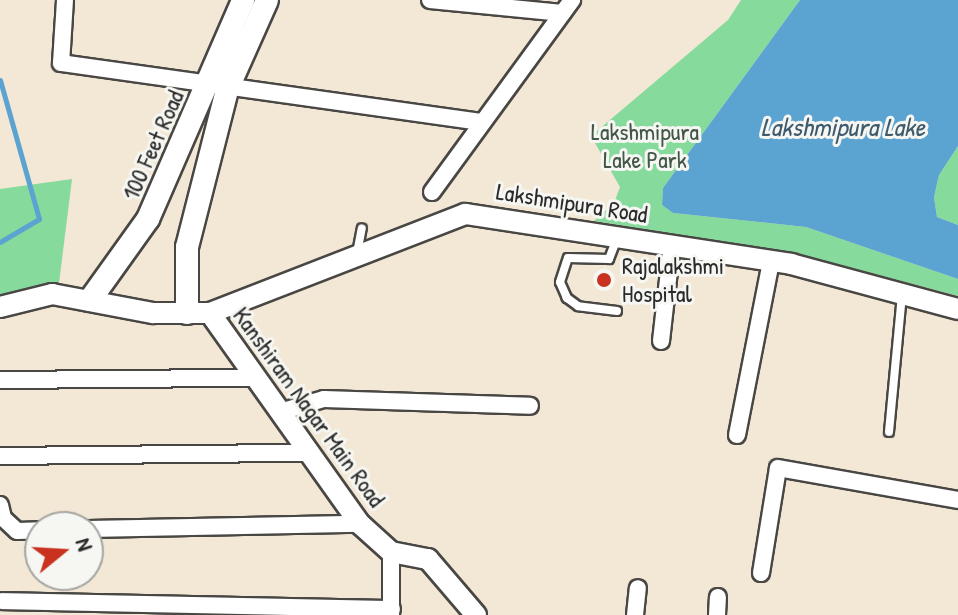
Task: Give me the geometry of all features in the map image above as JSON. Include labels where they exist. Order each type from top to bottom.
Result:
[{"type":"main road","name":"100 Feet Road","points":[[198,313],[187,247],[218,88],[243,0]]},
{"type":"main road","name":"100 Feet Road","points":[[90,300],[148,219],[267,0]]},
{"type":"street","points":[[65,0],[61,63],[218,88],[482,122]]},
{"type":"street","points":[[430,0],[567,7]]},
{"type":"street","points":[[432,192],[567,7]]},
{"type":"street","name":"Lakshmipura Road","points":[[0,307],[52,294],[153,313],[198,313],[465,214],[771,261],[958,309]]},
{"type":"street","points":[[661,341],[672,245]]},
{"type":"street","points":[[737,435],[771,261]]},
{"type":"street","name":"Kanshiram Nagar Main Road","points":[[198,313],[254,378],[360,524],[391,552],[428,559],[476,615]]},
{"type":"street","points":[[0,380],[254,378]]},
{"type":"street","points":[[280,412],[324,399],[530,406]]},
{"type":"street","points":[[0,456],[307,453]]},
{"type":"street","points":[[761,573],[778,468],[958,500]]},
{"type":"street","points":[[0,505],[3,518],[17,531],[24,531]]},
{"type":"street","points":[[104,529],[360,524]]},
{"type":"street","points":[[2,601],[392,612],[391,552]]},
{"type":"street","points":[[635,615],[638,588]]},
{"type":"street","points":[[717,615],[718,597]]},
{"type":"lane","points":[[355,257],[362,245],[362,228]]},
{"type":"lane","points":[[617,311],[578,306],[567,298],[560,282],[568,258],[609,259],[618,237]]},
{"type":"lane","points":[[889,432],[902,295]]},
{"type":"green space","name":"Lakshmipura Lake Park","points":[[741,0],[800,0],[663,188],[662,205],[673,213],[806,227],[958,279],[958,296],[803,255],[594,221],[614,203],[620,187],[591,136],[728,20]]},
{"type":"green space","points":[[958,146],[958,225],[937,217],[934,197],[939,175]]},
{"type":"green space","points":[[72,179],[59,283],[0,298],[0,189]]},
{"type":"water","name":"Lakshmipura Lake","points":[[800,0],[958,0],[958,146],[939,175],[934,197],[937,217],[958,225],[958,279],[806,227],[673,213],[662,205],[663,188]]},
{"type":"waterway","points":[[0,80],[39,219],[0,242]]},
{"type":"place","name":"Rajalakshmi Hospital","points":[[604,280]]}]
